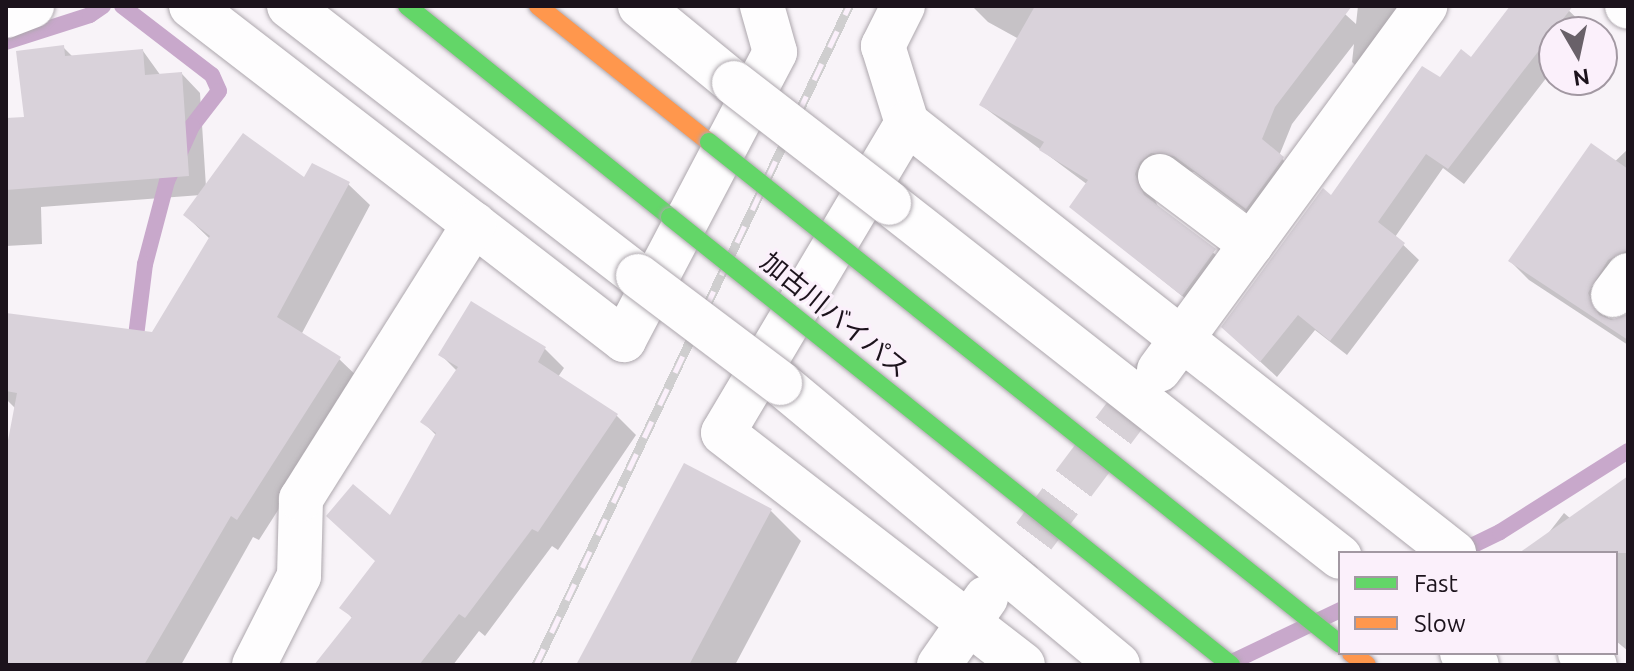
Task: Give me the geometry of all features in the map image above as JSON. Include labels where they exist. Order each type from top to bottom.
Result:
[{"type":"highway","name":"加古川バイパス","points":[[407,6],[1231,665]]},
{"type":"highway","points":[[538,6],[1338,642]]},
{"type":"street","points":[[6,16],[32,6]]},
{"type":"street","points":[[191,6],[624,340],[775,52],[762,6]]},
{"type":"street","points":[[289,6],[780,383],[1118,665]]},
{"type":"street","points":[[640,6],[1338,555]]},
{"type":"street","points":[[903,6],[883,46],[907,123],[1170,355],[1445,546]]},
{"type":"street","points":[[1170,355],[1425,6]]},
{"type":"street","points":[[907,123],[723,433],[981,605],[1023,665]]},
{"type":"street","points":[[1160,176],[1251,244]]},
{"type":"street","points":[[254,665],[299,576],[301,499],[474,224]]},
{"type":"street","points":[[939,665],[981,605]]},
{"type":"building","points":[[1035,6],[1352,6],[1275,107],[1262,139],[1284,157],[1246,209],[1174,156],[1151,153],[1140,162],[1135,174],[1144,195],[1216,249],[1182,296],[1069,207],[1088,180],[1039,150],[1044,142],[979,105]]},
{"type":"building","points":[[1510,6],[1573,6],[1565,16],[1538,16],[1538,52],[1448,169],[1426,154],[1378,222],[1405,243],[1330,341],[1298,315],[1260,362],[1221,327],[1323,188],[1331,195],[1422,66],[1440,77],[1461,49],[1471,57]]},
{"type":"building","points":[[64,45],[65,56],[143,49],[145,75],[182,72],[189,176],[6,190],[6,118],[24,117],[16,51]]},
{"type":"building","points":[[243,133],[304,177],[312,163],[350,182],[277,317],[341,357],[237,520],[231,516],[144,665],[6,665],[6,451],[17,393],[6,391],[6,313],[152,332],[210,236],[183,215]]},
{"type":"building","points":[[1591,143],[1628,169],[1628,250],[1608,260],[1588,293],[1599,315],[1611,320],[1628,314],[1628,340],[1508,261]]},
{"type":"building","points":[[471,301],[546,347],[538,362],[618,414],[538,532],[532,529],[465,618],[459,614],[419,665],[314,665],[352,617],[339,608],[375,561],[326,516],[353,484],[390,515],[436,433],[420,422],[458,367],[438,355]]},
{"type":"building","points":[[684,463],[772,509],[689,665],[576,665]]},
{"type":"building","points":[[1628,476],[1628,553],[1522,551]]},
{"type":"waterway","points":[[6,42],[90,15],[103,6]]},
{"type":"waterway","points":[[122,6],[212,75],[219,91],[192,126],[167,181],[145,264],[134,352]]},
{"type":"waterway","points":[[1461,551],[1500,532],[1628,451]]},
{"type":"waterway","points":[[1230,663],[1338,611]]},
{"type":"tunnel","points":[[994,589],[1159,370]]},
{"type":"railway","points":[[536,665],[849,6]]},
{"type":"traffic: fast","points":[[407,6],[670,217]]},
{"type":"traffic: fast","points":[[709,142],[1338,642]]},
{"type":"traffic: fast","points":[[670,217],[1231,665]]},
{"type":"traffic: slow","points":[[538,6],[709,142]]},
{"type":"traffic: slow","points":[[1354,655],[1367,665]]}]
